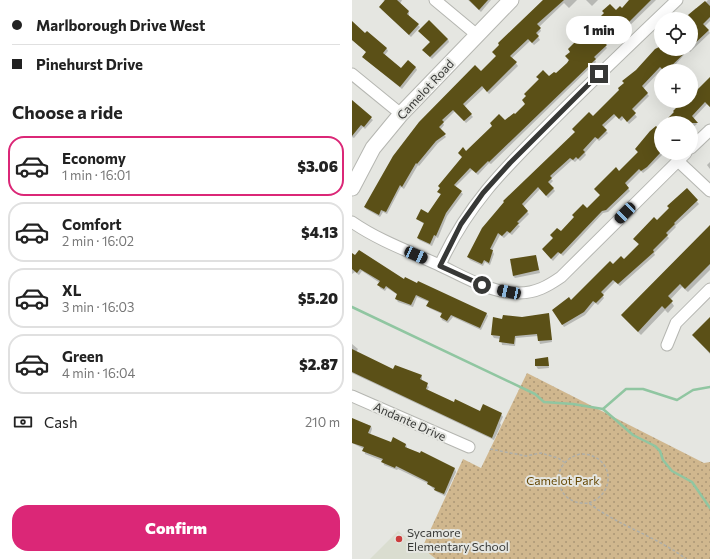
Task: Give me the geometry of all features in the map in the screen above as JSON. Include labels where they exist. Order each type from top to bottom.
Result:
[{"type":"street","points":[[435,0],[477,35]]},
{"type":"street","name":"Camelot Road","points":[[352,188],[373,148],[401,114],[511,0]]},
{"type":"street","points":[[440,266],[461,224],[483,193],[510,163],[582,91],[677,0]]},
{"type":"street","points":[[352,74],[401,114]]},
{"type":"street","points":[[698,141],[710,130]]},
{"type":"street","points":[[352,222],[380,238],[490,288],[519,293],[540,290],[561,277],[679,160]]},
{"type":"street","points":[[684,160],[710,192]]},
{"type":"street","points":[[667,345],[676,322],[710,289]]},
{"type":"street","name":"Andante Drive","points":[[352,396],[469,447]]},
{"type":"path","points":[[490,449],[526,456],[541,453],[558,458],[564,462]]},
{"type":"path","points":[[586,454],[596,458],[605,466],[608,477],[606,488],[600,498],[589,503],[583,504],[571,500],[562,492],[558,480],[559,473],[564,462],[574,455],[586,454]]},
{"type":"path","points":[[589,503],[597,511],[645,534],[686,559]]},
{"type":"shaded area","name":"Sycamore Elementary School","points":[[398,531],[436,559],[370,559]]},
{"type":"green space","name":"Camelot Park","points":[[527,373],[704,463],[710,462],[710,559],[436,559],[422,548],[463,459],[481,468]]},
{"type":"building","points":[[385,0],[397,0],[409,11],[407,14],[419,24],[409,35],[379,7]]},
{"type":"building","points":[[469,0],[488,0],[479,10]]},
{"type":"building","points":[[543,0],[564,0],[537,24],[541,28],[536,33],[539,36],[532,43],[528,39],[510,56],[517,62],[487,92],[482,86],[463,104],[472,114],[464,121],[453,110],[442,120],[444,122],[439,127],[446,134],[436,141],[417,164],[416,163],[402,187],[400,185],[386,212],[381,210],[379,215],[364,207],[393,156],[419,122],[475,65],[481,71],[496,56],[492,52],[499,45],[498,43]]},
{"type":"building","points":[[629,0],[651,0],[621,30],[615,25],[601,39],[607,45],[594,57],[596,59],[489,162],[488,161],[476,173],[470,168],[454,185],[462,191],[446,213],[436,236],[434,235],[430,244],[417,238],[424,223],[416,219],[421,209],[428,213],[441,194],[437,192],[440,188],[438,186],[462,157],[458,153],[463,147],[466,151],[492,126],[490,123],[499,114],[505,120],[514,113],[515,114],[525,104],[522,100],[526,96],[524,94],[539,79],[536,77],[543,70],[549,76],[554,72],[556,73],[567,63],[569,60],[565,56],[570,52],[568,49],[604,13],[602,11],[610,4],[616,10],[620,6],[622,8]]},
{"type":"building","points":[[705,1],[710,6],[710,17],[703,24],[709,30],[698,40],[698,12],[692,12]]},
{"type":"building","points":[[429,20],[448,39],[430,57],[422,50],[430,42],[418,31]]},
{"type":"building","points":[[352,21],[365,33],[367,31],[387,48],[383,53],[401,68],[408,60],[416,67],[400,87],[362,57],[366,52],[352,40]]},
{"type":"building","points":[[654,50],[654,56],[682,56],[673,64],[654,64],[654,73],[642,86],[648,93],[632,109],[636,113],[627,122],[622,116],[619,119],[614,114],[602,125],[607,130],[598,139],[595,137],[583,150],[585,152],[578,159],[576,157],[573,160],[570,158],[550,176],[552,178],[548,182],[554,188],[546,196],[538,187],[522,204],[528,211],[517,222],[519,223],[510,233],[507,231],[502,236],[498,233],[490,249],[493,250],[489,263],[484,260],[482,264],[467,257],[482,228],[504,202],[503,201],[575,132],[572,129],[589,112],[593,116],[619,90],[618,88],[624,83],[622,81],[636,70]]},
{"type":"building","points":[[710,77],[710,107],[705,102],[692,116],[670,116],[676,108],[698,108],[698,89]]},
{"type":"building","points":[[352,100],[372,117],[364,127],[361,125],[352,136]]},
{"type":"building","points":[[654,128],[654,160],[641,171],[639,169],[625,183],[629,188],[606,210],[602,211],[561,254],[558,252],[551,259],[542,249],[553,238],[550,235],[557,228],[561,231],[574,217],[572,215],[583,204],[587,208],[600,195],[594,189],[616,167],[619,171],[638,152],[635,149]]},
{"type":"building","points":[[687,188],[698,200],[674,223],[675,224],[666,233],[668,235],[653,250],[654,252],[618,284],[613,280],[601,292],[604,295],[596,303],[593,301],[584,312],[562,325],[552,310],[569,297],[571,300],[610,261],[613,264],[621,256],[624,259],[639,244],[633,239],[654,217],[657,220],[669,208],[667,206]]},
{"type":"building","points":[[710,225],[710,264],[685,289],[680,284],[668,296],[673,301],[665,309],[662,306],[638,332],[621,315]]},
{"type":"building","points":[[359,250],[404,279],[405,277],[417,283],[418,281],[487,313],[480,328],[451,315],[447,321],[440,317],[442,313],[426,306],[429,301],[416,295],[411,305],[395,299],[397,294],[386,286],[384,289],[377,285],[380,281],[360,269],[357,273],[352,269],[352,253],[355,255]]},
{"type":"building","points":[[536,255],[539,270],[513,276],[510,259]]},
{"type":"building","points":[[549,313],[552,340],[538,341],[537,334],[515,336],[514,344],[499,342],[500,336],[491,335],[493,317],[502,319],[503,315],[522,317]]},
{"type":"building","points":[[710,317],[710,353],[692,335]]},
{"type":"building","points":[[352,349],[393,369],[395,365],[422,375],[420,379],[428,383],[426,389],[454,402],[455,399],[480,411],[483,404],[502,413],[492,438],[352,372]]},
{"type":"building","points":[[548,357],[549,366],[535,366],[535,359]]},
{"type":"building","points":[[352,418],[371,426],[368,433],[391,442],[393,437],[406,444],[405,447],[420,453],[421,451],[455,468],[444,494],[434,490],[435,488],[427,484],[428,482],[396,466],[395,468],[381,462],[383,459],[362,451],[364,447],[352,443]]},
{"type":"waterway","points":[[352,307],[535,394],[544,402],[573,404],[603,409],[626,389],[643,389],[677,400],[693,390],[710,387]]},
{"type":"waterway","points":[[603,409],[633,435],[655,446],[660,451],[663,460],[672,471],[692,482],[710,508]]},
{"type":"place","name":"Sycamore Elementary School","points":[[399,539]]},
{"type":"route","points":[[482,285],[440,266],[451,240],[483,193],[510,163],[599,74]]}]
